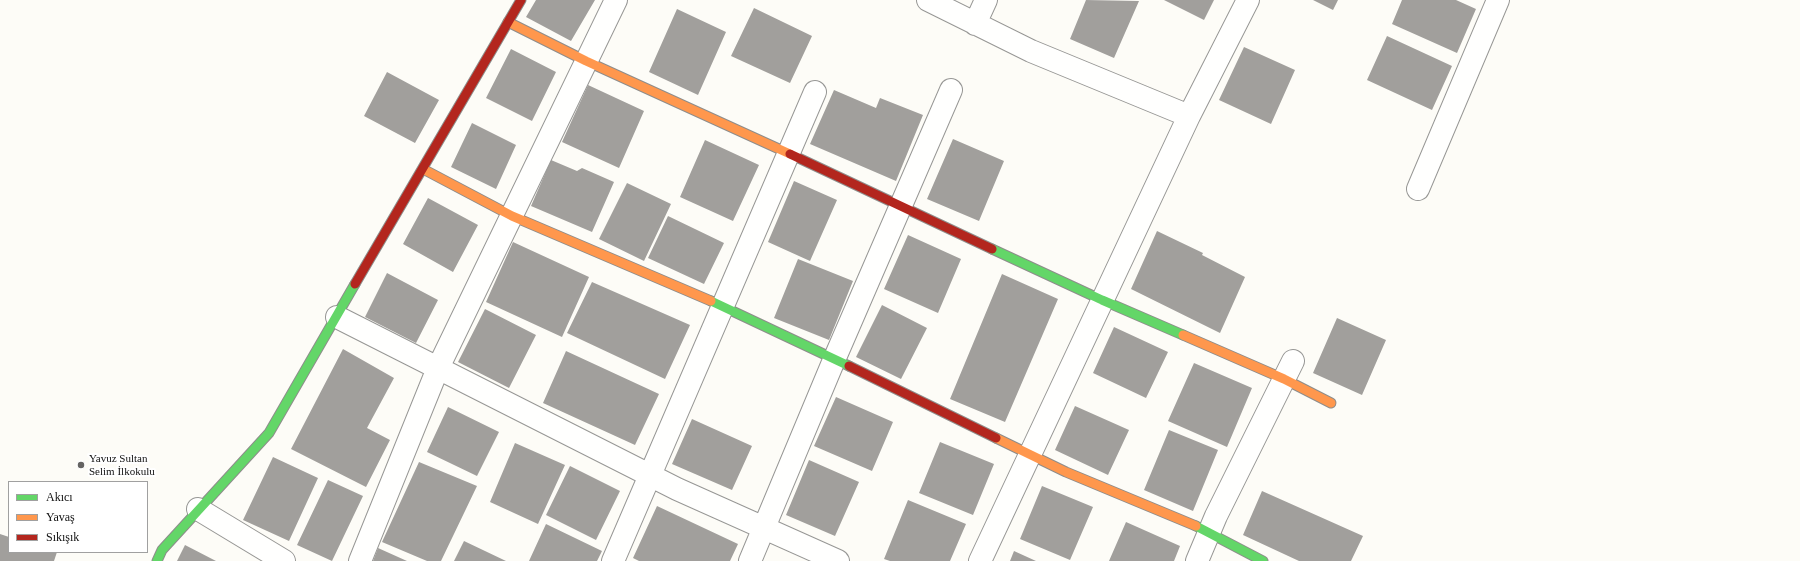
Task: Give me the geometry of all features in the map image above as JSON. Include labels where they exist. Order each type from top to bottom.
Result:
[{"type":"street","points":[[157,561],[162,550],[269,433],[521,0]]},
{"type":"street","points":[[360,561],[438,368],[616,0]]},
{"type":"street","points":[[928,0],[1031,51],[1189,116]]},
{"type":"street","points":[[975,24],[986,0]]},
{"type":"street","points":[[980,561],[1189,116],[1248,0]]},
{"type":"street","points":[[1418,188],[1498,0]]},
{"type":"street","points":[[508,22],[586,61],[788,153],[1102,300],[1288,370],[1331,403]]},
{"type":"street","points":[[750,561],[834,360],[951,90]]},
{"type":"street","points":[[613,561],[724,306],[814,92]]},
{"type":"street","points":[[423,169],[512,216],[724,306],[1066,472],[1209,532],[1263,561]]},
{"type":"street","points":[[337,317],[651,476],[838,561]]},
{"type":"street","points":[[1197,561],[1209,532],[1288,370]]},
{"type":"street","points":[[198,509],[284,561]]},
{"type":"building","points":[[536,0],[595,0],[571,41],[526,17]]},
{"type":"building","points":[[1086,0],[1139,1],[1114,58],[1070,39]]},
{"type":"building","points":[[1164,0],[1214,0],[1204,20]]},
{"type":"building","points":[[1313,0],[1338,0],[1333,10]]},
{"type":"building","points":[[1402,0],[1456,0],[1476,9],[1457,53],[1392,24]]},
{"type":"building","points":[[754,8],[812,36],[790,83],[731,56]]},
{"type":"building","points":[[677,9],[726,32],[698,95],[649,72]]},
{"type":"building","points":[[1387,36],[1452,66],[1432,110],[1367,80]]},
{"type":"building","points":[[1244,47],[1295,70],[1271,124],[1219,100]]},
{"type":"building","points":[[511,49],[556,72],[532,121],[486,98]]},
{"type":"building","points":[[387,72],[439,100],[415,143],[364,116]]},
{"type":"building","points":[[588,85],[644,111],[619,168],[562,142]]},
{"type":"building","points":[[834,90],[876,108],[880,98],[923,115],[896,181],[810,144]]},
{"type":"building","points":[[472,123],[516,145],[496,189],[451,167]]},
{"type":"building","points":[[953,139],[1004,161],[979,221],[927,199]]},
{"type":"building","points":[[705,140],[759,165],[733,221],[680,197]]},
{"type":"building","points":[[551,160],[577,171],[582,168],[614,182],[592,232],[531,206]]},
{"type":"building","points":[[794,181],[837,200],[810,261],[768,242]]},
{"type":"building","points":[[627,183],[671,204],[644,261],[599,239]]},
{"type":"building","points":[[428,198],[478,225],[453,272],[403,244]]},
{"type":"building","points":[[668,216],[724,243],[704,284],[648,258]]},
{"type":"building","points":[[1157,231],[1203,253],[1202,255],[1245,277],[1220,333],[1131,289]]},
{"type":"building","points":[[908,235],[961,259],[938,313],[884,289]]},
{"type":"building","points":[[513,242],[589,277],[562,337],[486,302]]},
{"type":"building","points":[[798,259],[853,281],[829,340],[774,318]]},
{"type":"building","points":[[387,273],[438,300],[416,343],[365,317]]},
{"type":"building","points":[[1002,274],[1058,299],[1005,422],[950,399]]},
{"type":"building","points":[[592,282],[690,325],[665,379],[567,333]]},
{"type":"building","points":[[882,305],[927,328],[901,379],[856,357]]},
{"type":"building","points":[[485,309],[536,335],[509,388],[458,362]]},
{"type":"building","points":[[1337,318],[1386,340],[1362,395],[1313,373]]},
{"type":"building","points":[[1114,327],[1168,352],[1146,398],[1093,373]]},
{"type":"building","points":[[343,349],[394,378],[367,428],[390,440],[366,487],[291,449]]},
{"type":"building","points":[[566,351],[659,394],[635,445],[543,403]]},
{"type":"building","points":[[1194,363],[1252,388],[1227,447],[1168,421]]},
{"type":"building","points":[[836,397],[893,422],[872,471],[814,446]]},
{"type":"building","points":[[1075,406],[1129,430],[1108,475],[1055,450]]},
{"type":"building","points":[[448,407],[499,432],[477,476],[427,452]]},
{"type":"building","points":[[692,419],[752,446],[732,490],[672,464]]},
{"type":"building","points":[[1169,430],[1218,450],[1193,511],[1144,490]]},
{"type":"building","points":[[940,442],[994,464],[973,515],[919,493]]},
{"type":"building","points":[[515,443],[565,465],[538,524],[490,502]]},
{"type":"building","points":[[273,457],[318,478],[289,541],[243,520]]},
{"type":"building","points":[[809,460],[859,482],[835,536],[786,515]]},
{"type":"building","points":[[419,462],[477,486],[441,561],[427,561],[382,542]]},
{"type":"building","points":[[570,466],[620,491],[596,540],[546,515]]},
{"type":"building","points":[[328,480],[363,496],[332,561],[297,545]]},
{"type":"building","points":[[1042,486],[1093,507],[1070,560],[1020,539]]},
{"type":"building","points":[[1262,491],[1363,536],[1351,561],[1299,561],[1243,535]]},
{"type":"building","points":[[908,500],[966,524],[950,561],[890,561],[884,559]]},
{"type":"building","points":[[657,506],[738,544],[730,561],[639,561],[633,558]]},
{"type":"building","points":[[1126,522],[1180,546],[1174,561],[1109,561]]},
{"type":"building","points":[[546,524],[602,551],[597,561],[529,561]]},
{"type":"building","points":[[0,534],[8,537],[8,553],[57,553],[54,561],[0,561]]},
{"type":"building","points":[[464,541],[506,561],[454,561]]},
{"type":"building","points":[[185,545],[216,561],[177,561]]},
{"type":"building","points":[[378,548],[407,561],[373,561]]},
{"type":"building","points":[[1014,551],[1036,561],[1010,561]]},
{"type":"traffic: fast","points":[[992,249],[1102,300],[1183,335]]},
{"type":"traffic: fast","points":[[157,561],[162,550],[269,433],[355,284]]},
{"type":"traffic: fast","points":[[711,301],[849,366]]},
{"type":"traffic: fast","points":[[1196,526],[1263,561]]},
{"type":"traffic: slow","points":[[508,22],[586,61],[790,154]]},
{"type":"traffic: slow","points":[[423,169],[512,216],[711,301]]},
{"type":"traffic: slow","points":[[1183,335],[1284,379],[1331,403]]},
{"type":"traffic: slow","points":[[996,438],[1066,472],[1196,526]]},
{"type":"traffic: jam","points":[[355,284],[521,0]]},
{"type":"traffic: jam","points":[[790,154],[992,249]]},
{"type":"traffic: jam","points":[[849,366],[996,438]]},
{"type":"place","name":"Yavuz Sultan Selim İlkokulu","points":[[81,465]]}]
